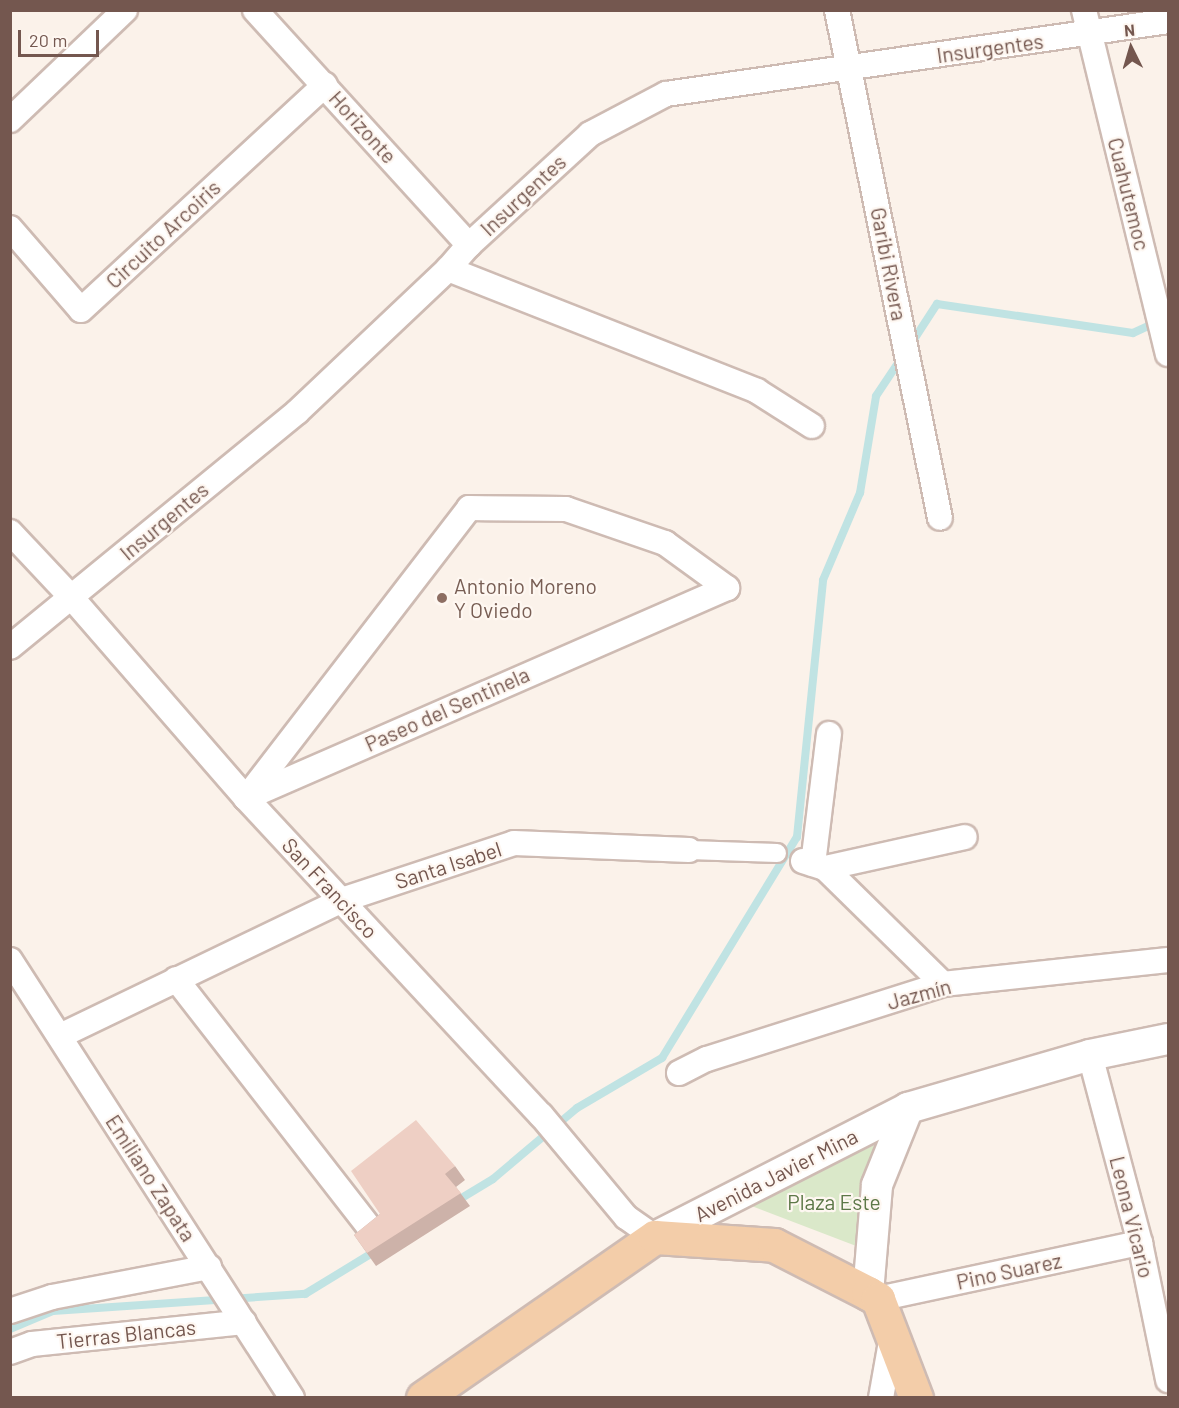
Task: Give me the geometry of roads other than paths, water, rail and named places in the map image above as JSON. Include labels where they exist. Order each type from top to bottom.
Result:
[{"type":"main road","points":[[655,1237],[774,1245],[873,1296],[892,1334],[916,1398]]},
{"type":"main road","name":"Avenida Javier Mina","points":[[423,1398],[655,1237]]},
{"type":"street","points":[[10,120],[125,10]]},
{"type":"street","name":"Horizonte","points":[[255,10],[469,245]]},
{"type":"street","name":"Garibi Rivera","points":[[837,10],[940,518]]},
{"type":"street","name":"Insurgentes","points":[[10,647],[297,412],[448,269],[469,245],[590,134],[666,94],[849,68],[1087,22],[1168,21]]},
{"type":"street","name":"Cuahutemoc","points":[[1087,22],[1167,346]]},
{"type":"street","name":"Circuito Arcoiris","points":[[10,228],[81,310],[325,85]]},
{"type":"street","points":[[448,269],[757,391],[812,426]]},
{"type":"street","name":"Paseo del Sentinela","points":[[469,508],[566,509],[665,543],[727,588],[448,707],[246,798],[469,508]]},
{"type":"street","name":"San Francisco","points":[[10,532],[72,597],[246,798],[541,1115],[626,1217],[655,1237]]},
{"type":"street","points":[[814,864],[829,734]]},
{"type":"street","points":[[814,864],[965,837]]},
{"type":"street","name":"Santa Isabel","points":[[60,1036],[342,900],[514,843],[777,853]]},
{"type":"street","points":[[814,864],[944,984]]},
{"type":"street","name":"Emiliano Zapata","points":[[10,960],[292,1398]]},
{"type":"street","name":"Jazmín","points":[[679,1073],[707,1059],[944,984],[1168,960]]},
{"type":"street","points":[[176,979],[370,1228]]},
{"type":"street","name":"Avenida Javier Mina","points":[[655,1237],[908,1108],[1090,1055],[1168,1039]]},
{"type":"street","name":"Leona Vicario","points":[[1090,1055],[1140,1243],[1168,1380]]},
{"type":"street","points":[[873,1296],[877,1185],[908,1108]]},
{"type":"street","name":"Pino Suarez","points":[[873,1296],[1140,1243]]},
{"type":"street","name":"Tierras Blancas","points":[[10,1311],[52,1297],[213,1275]]},
{"type":"street","name":"Tierras Blancas","points":[[10,1352],[32,1344],[241,1319]]},
{"type":"street","points":[[881,1398],[892,1334]]},
{"type":"waterway","points":[[911,344],[937,304],[1133,333],[1157,322]]},
{"type":"waterway","points":[[455,1202],[493,1179],[577,1108],[662,1058],[797,837],[823,580],[860,493],[876,396],[902,357]]},
{"type":"waterway","points":[[10,1329],[53,1311],[305,1294],[377,1250]]},
{"type":"place","name":"Antonio Moreno Y Oviedo","points":[[442,598]]},
{"type":"park label","name":"Plaza Este","points":[[834,1202]]}]
